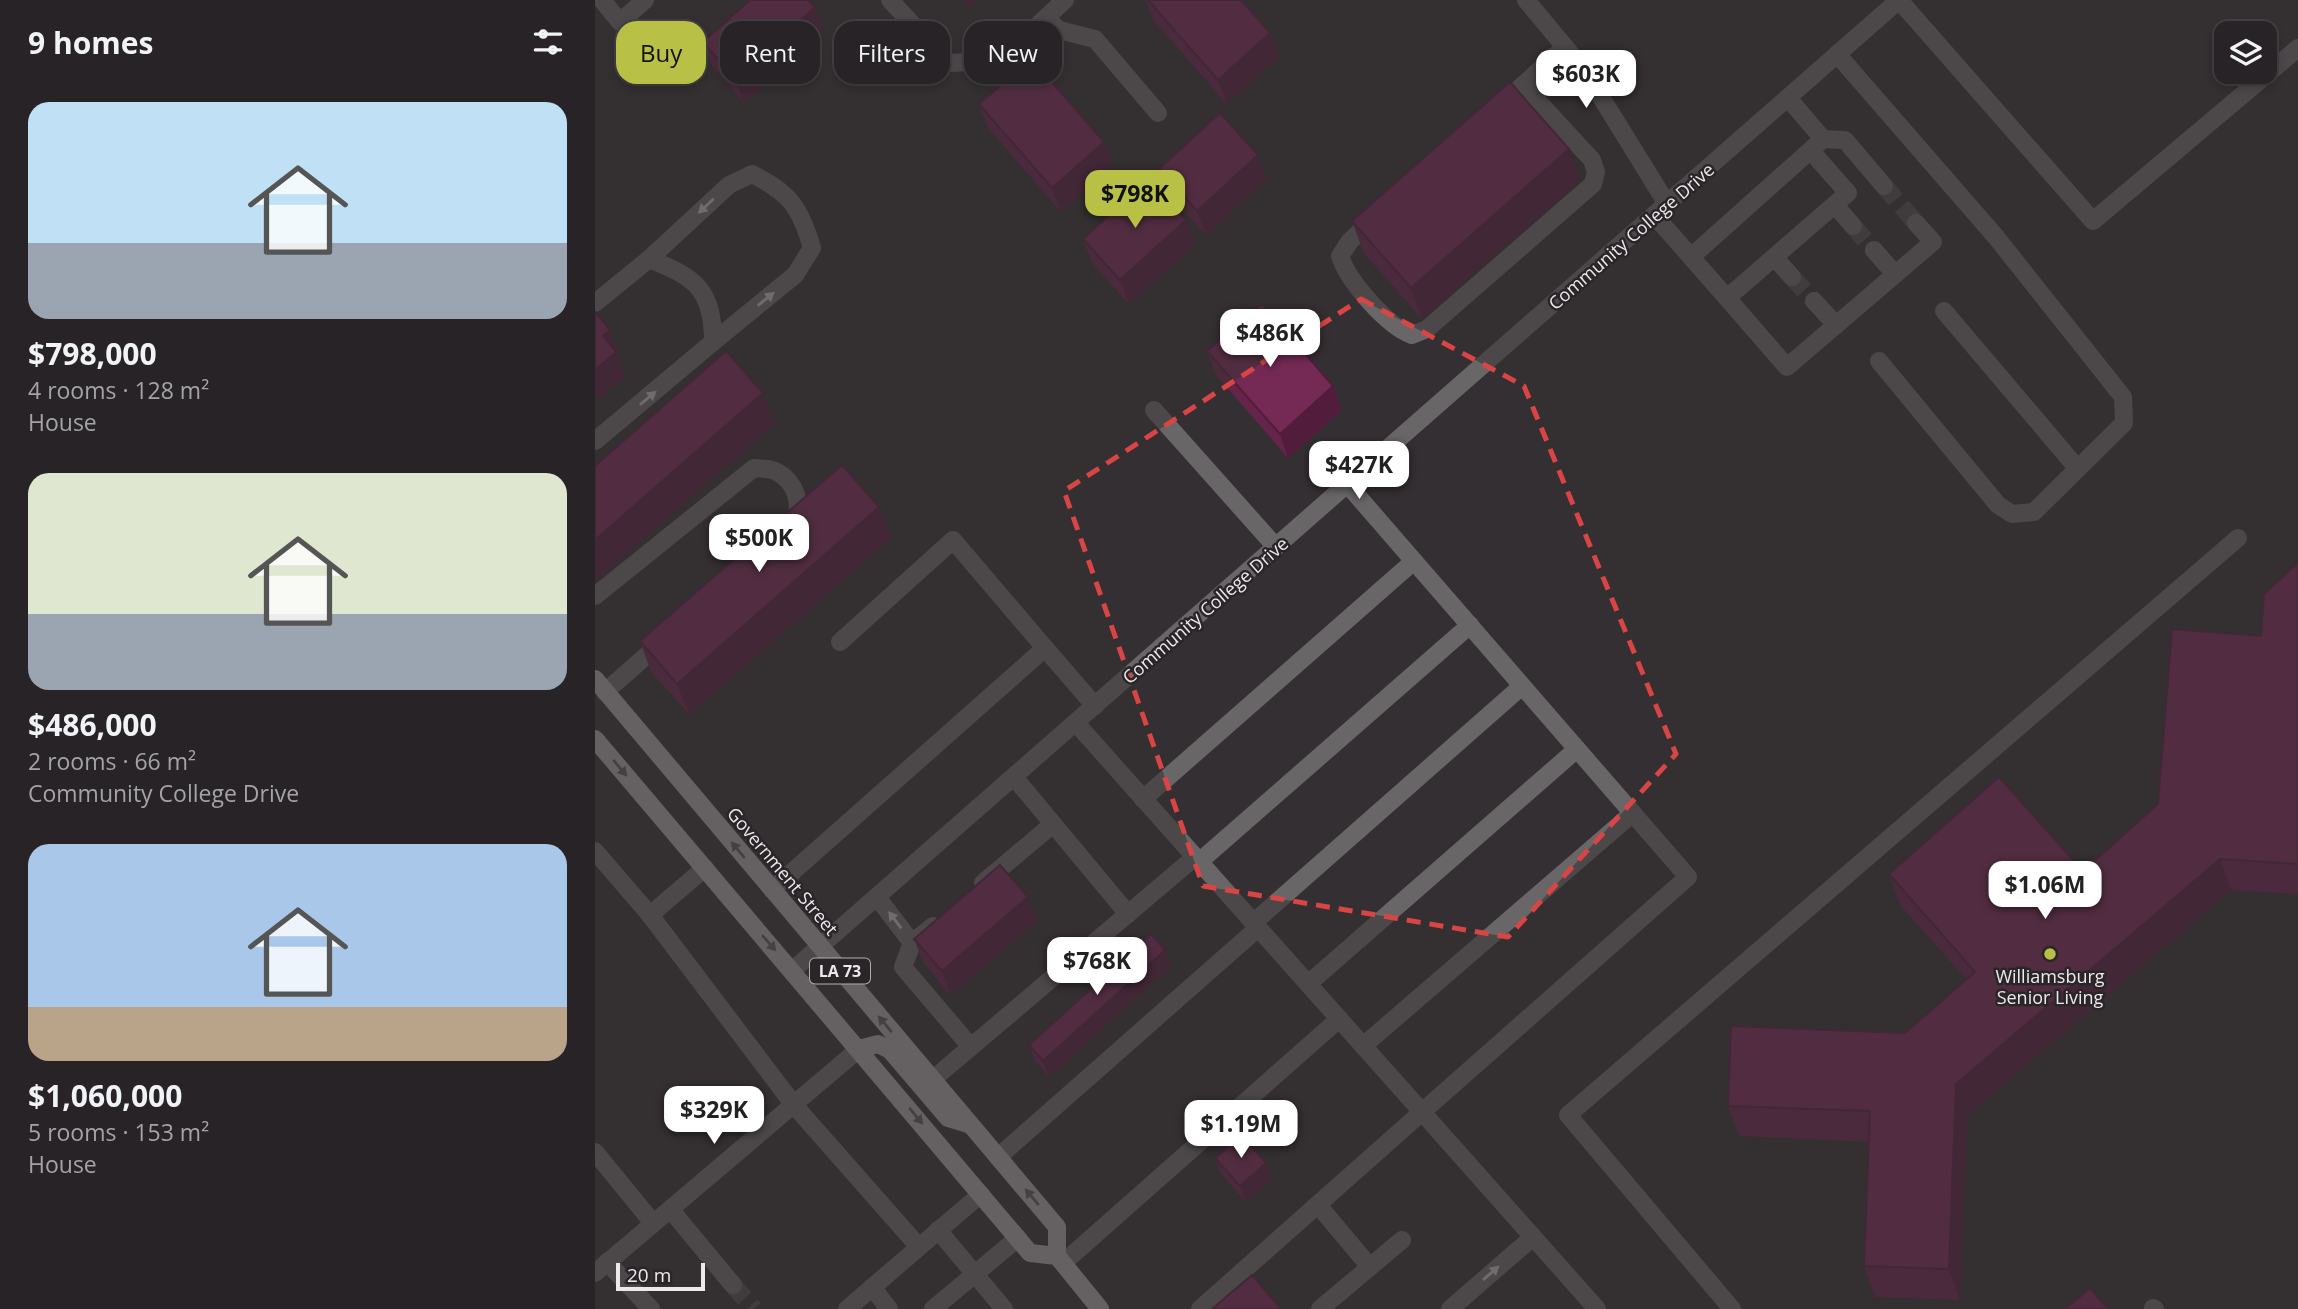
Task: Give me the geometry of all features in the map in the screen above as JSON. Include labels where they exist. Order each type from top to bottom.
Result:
[{"type":"main road","name":"Government Street","points":[[600,686],[1057,1227],[1060,1260]]},
{"type":"main road","name":"LA 73","points":[[595,739],[1030,1253],[1060,1260]]},
{"type":"main road","points":[[859,1049],[877,1044],[890,1051],[948,1118],[971,1125]]},
{"type":"main road","points":[[1060,1260],[1098,1308]]},
{"type":"street","points":[[603,0],[621,22],[645,0]]},
{"type":"street","points":[[890,0],[948,63],[999,61],[1065,0]]},
{"type":"street","points":[[1526,0],[1585,71],[1661,210],[1691,257],[1787,367],[1933,242],[1916,223]]},
{"type":"street","points":[[1899,0],[2093,221],[2298,48]]},
{"type":"street","name":"Community College Drive","points":[[793,970],[1899,0]]},
{"type":"street","points":[[1045,18],[1059,30],[1095,39],[1159,113]]},
{"type":"street","points":[[1483,121],[1565,47]]},
{"type":"street","points":[[1837,54],[1996,237],[2123,397],[2124,422],[2034,512],[2012,514],[1998,505],[1879,361]]},
{"type":"street","points":[[1391,204],[1350,241],[1340,256],[1346,273],[1398,330],[1412,335],[1427,328],[1593,184],[1596,172],[1592,160],[1523,85]]},
{"type":"street","points":[[1727,298],[1848,193],[1788,98]]},
{"type":"street","points":[[1691,257],[1817,145],[1845,141],[1884,186]]},
{"type":"street","points":[[595,303],[649,259],[729,185],[752,174],[777,186],[802,215],[813,248],[795,275],[595,442]]},
{"type":"street","points":[[1835,205],[1853,226]]},
{"type":"street","points":[[1874,250],[1895,274]]},
{"type":"street","points":[[1775,258],[1792,277]]},
{"type":"street","points":[[649,259],[683,272],[700,289],[713,313],[713,342]]},
{"type":"street","points":[[1814,301],[1836,325]]},
{"type":"street","points":[[1944,311],[2078,469]]},
{"type":"street","points":[[1154,410],[1276,547]]},
{"type":"street","points":[[595,596],[754,468],[776,471],[799,499],[800,510],[792,530],[782,539]]},
{"type":"street","points":[[1200,1309],[1688,877],[1348,485]]},
{"type":"street","points":[[1731,1309],[1568,1115],[2238,538]]},
{"type":"street","points":[[840,642],[953,540],[1095,706]]},
{"type":"street","points":[[1143,799],[1414,561]]},
{"type":"street","points":[[932,1080],[1197,859],[1470,625]]},
{"type":"street","points":[[600,686],[678,629]]},
{"type":"street","points":[[772,890],[1045,648]]},
{"type":"street","points":[[998,1157],[1522,686]]},
{"type":"street","points":[[1076,723],[1532,1237],[1587,1306]]},
{"type":"street","points":[[1308,984],[1577,749]]},
{"type":"street","points":[[1014,777],[1128,914]]},
{"type":"street","points":[[1363,1046],[1633,813]]},
{"type":"street","points":[[972,892],[1052,824]]},
{"type":"street","points":[[595,851],[650,915],[794,1105],[919,1247]]},
{"type":"street","points":[[650,915],[705,868]]},
{"type":"street","points":[[877,897],[912,943]]},
{"type":"street","points":[[942,918],[912,943],[903,967],[971,1047]]},
{"type":"street","points":[[1060,1260],[1339,1019]]},
{"type":"street","points":[[651,1309],[601,1268],[859,1049]]},
{"type":"street","points":[[595,1152],[653,1223]]},
{"type":"street","points":[[847,1309],[981,1194]]},
{"type":"street","points":[[1318,1205],[1370,1268]]},
{"type":"street","points":[[670,1209],[733,1285]]},
{"type":"street","points":[[938,1230],[1004,1309]]},
{"type":"street","points":[[1450,1309],[1532,1237]]},
{"type":"street","points":[[933,1309],[1019,1238]]},
{"type":"street","points":[[1320,1309],[1402,1240]]},
{"type":"street","points":[[872,1287],[889,1309]]},
{"type":"highlighted area","points":[[1361,299],[1524,386],[1676,754],[1508,937],[1203,886],[1064,491]]},
{"type":"building","points":[[750,0],[808,0],[815,7],[799,21],[726,21]]},
{"type":"building","points":[[1148,0],[1241,0],[1270,33],[1218,80]]},
{"type":"building","points":[[720,27],[720,62],[706,45],[706,39]]},
{"type":"building","points":[[1510,82],[1569,149],[1411,288],[1352,221]]},
{"type":"building","points":[[1003,84],[1054,84],[1104,142],[1052,188],[979,104]]},
{"type":"building","points":[[1220,113],[1258,155],[1197,211],[1159,169]]},
{"type":"building","points":[[1149,179],[1186,220],[1120,280],[1083,239]]},
{"type":"building","points":[[1262,304],[1333,386],[1280,434],[1207,351]]},
{"type":"building","points":[[595,312],[610,330],[603,336],[616,352],[595,370]]},
{"type":"building","points":[[726,351],[763,393],[595,540],[595,466]]},
{"type":"building","points":[[842,465],[879,507],[677,684],[640,641]]},
{"type":"building","name":"Williamsburg Senior Living","points":[[2298,563],[2298,864],[2220,859],[1956,1084],[1949,1269],[1864,1266],[1870,1111],[1728,1106],[1731,1026],[1905,1033],[1975,972],[1889,874],[1999,777],[2083,871],[2158,804],[2172,629],[2261,636],[2264,594]]},
{"type":"building","points":[[1000,865],[1028,897],[942,971],[914,939]]},
{"type":"building","points":[[1151,934],[1165,950],[1043,1061],[1029,1045]]},
{"type":"building","points":[[1242,1135],[1266,1163],[1240,1186],[1215,1158]]},
{"type":"building","points":[[1252,1275],[1281,1309],[1212,1309]]},
{"type":"building","points":[[2090,1288],[2108,1309],[2065,1309]]},
{"type":"tunnel","points":[[1884,186],[1916,223]]},
{"type":"tunnel","points":[[1853,226],[1874,250]]},
{"type":"tunnel","points":[[1792,277],[1814,301]]},
{"type":"tunnel","points":[[733,1285],[754,1309]]},
{"type":"place","name":"Williamsburg Senior Living","points":[[2050,954]]}]
